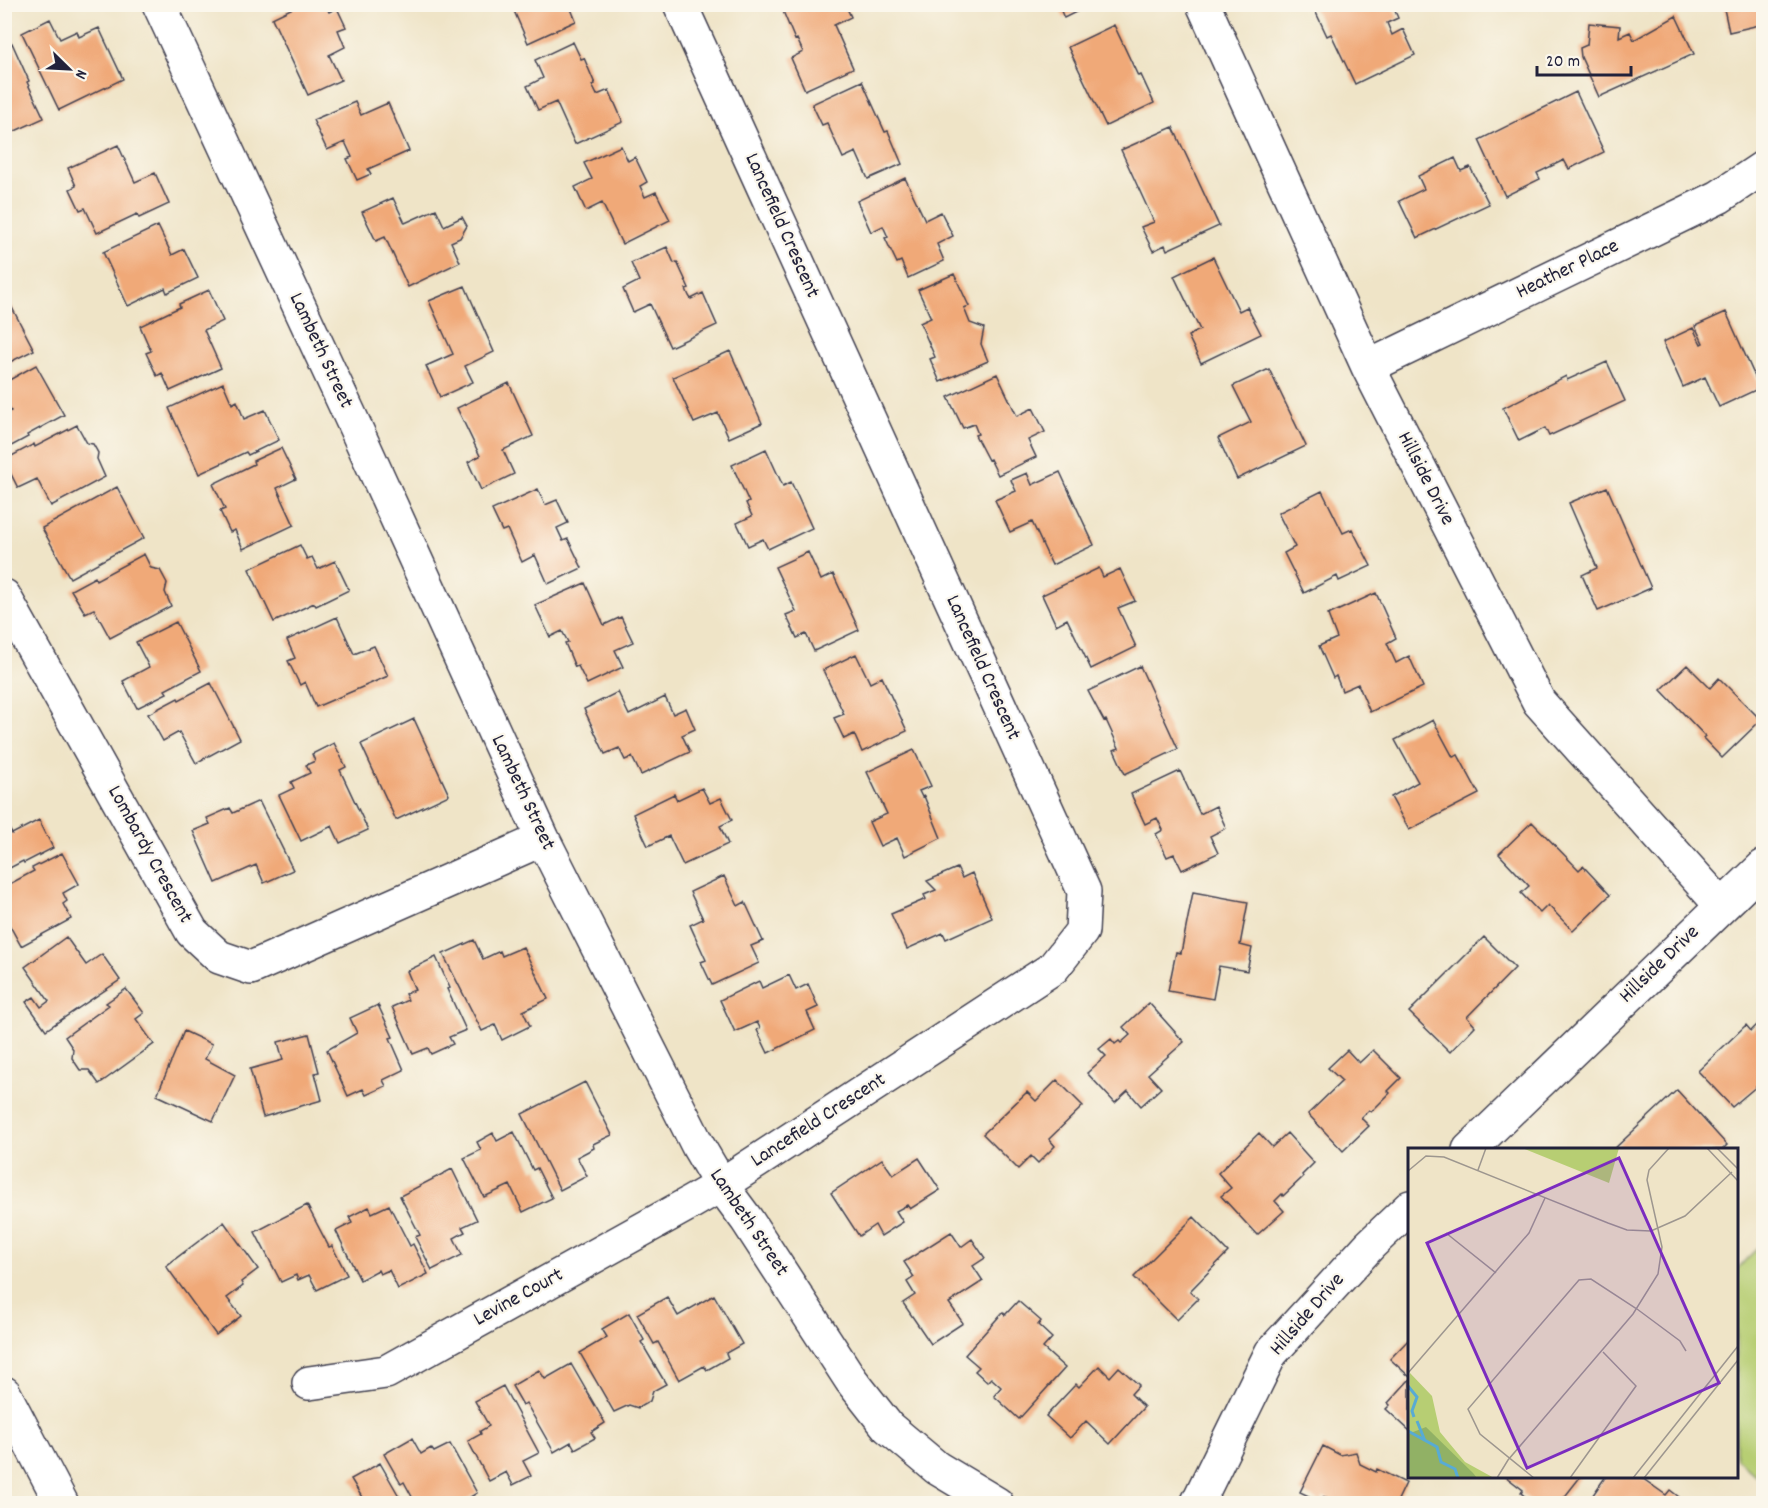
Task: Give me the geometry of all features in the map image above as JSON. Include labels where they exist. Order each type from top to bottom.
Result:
[{"type":"street","name":"Lambeth Street","points":[[159,4],[543,839],[698,1146],[721,1185],[747,1220],[851,1380],[888,1427],[937,1468],[997,1503]]},
{"type":"street","name":"Lancefield Crescent","points":[[680,4],[1084,891],[1082,931],[1053,969],[721,1185]]},
{"type":"street","name":"Hillside Drive","points":[[1203,4],[1368,367],[1539,702],[1721,905]]},
{"type":"street","name":"Heather Place","points":[[1368,367],[1719,198],[1764,167]]},
{"type":"street","name":"Lombardy Crescent","points":[[4,596],[192,932],[219,957],[251,968],[543,839]]},
{"type":"street","name":"Hillside Drive","points":[[1470,1148],[1764,866]]},
{"type":"street","name":"Levine Court","points":[[309,1383],[386,1372],[721,1185]]},
{"type":"street","name":"Hillside Drive","points":[[1197,1503],[1271,1353],[1370,1245],[1408,1209]]},
{"type":"street","points":[[4,1393],[62,1503]]},
{"type":"green space","points":[[1763,1242],[1763,1482],[1738,1460],[1738,1268]]},
{"type":"building","points":[[301,4],[325,4],[329,12],[337,8],[346,27],[338,30],[345,47],[329,55],[341,80],[308,95],[272,18]]},
{"type":"building","points":[[511,4],[569,4],[576,21],[528,43]]},
{"type":"building","points":[[780,4],[845,4],[851,17],[834,25],[853,68],[805,90],[791,58],[803,52],[797,39],[795,40]]},
{"type":"building","points":[[1058,4],[1092,4],[1064,18]]},
{"type":"building","points":[[1312,4],[1392,4],[1398,18],[1387,23],[1392,35],[1403,29],[1415,55],[1355,84],[1331,34],[1327,36]]},
{"type":"building","points":[[1723,4],[1764,4],[1764,24],[1729,32]]},
{"type":"building","points":[[1676,16],[1694,54],[1599,97],[1581,57],[1580,48],[1587,45],[1589,23],[1620,26],[1619,37],[1630,32],[1634,40]]},
{"type":"building","points":[[50,19],[60,39],[77,31],[79,37],[99,28],[123,79],[59,110],[22,33]]},
{"type":"building","points":[[1114,25],[1138,76],[1141,75],[1154,103],[1106,126],[1068,47]]},
{"type":"building","points":[[573,42],[581,59],[584,58],[597,95],[609,90],[623,122],[575,144],[556,102],[538,110],[527,86],[543,78],[535,60]]},
{"type":"building","points":[[12,43],[44,118],[4,136],[4,47]]},
{"type":"building","points":[[862,81],[902,164],[868,179],[856,152],[843,158],[827,123],[822,125],[812,104]]},
{"type":"building","points":[[1576,92],[1604,152],[1569,169],[1564,160],[1537,173],[1540,179],[1505,196],[1479,140]]},
{"type":"building","points":[[355,102],[361,115],[388,103],[409,151],[368,169],[371,174],[357,180],[347,159],[352,157],[345,142],[327,150],[313,120]]},
{"type":"building","points":[[1173,127],[1219,226],[1167,250],[1165,245],[1153,251],[1141,227],[1154,222],[1121,150]]},
{"type":"building","points":[[118,145],[135,182],[155,173],[169,204],[139,218],[137,214],[97,233],[85,208],[80,210],[70,189],[76,186],[68,168]]},
{"type":"building","points":[[621,146],[628,161],[635,157],[647,182],[640,186],[645,197],[656,192],[670,220],[622,244],[602,203],[586,211],[575,187],[592,179],[584,163]]},
{"type":"building","points":[[1455,158],[1461,171],[1470,167],[1489,204],[1417,238],[1399,201],[1424,189],[1418,176]]},
{"type":"building","points":[[905,178],[925,220],[941,212],[953,236],[937,244],[944,261],[908,278],[901,261],[897,263],[885,238],[888,237],[883,226],[871,232],[857,201]]},
{"type":"building","points":[[393,198],[405,223],[436,209],[444,226],[462,217],[467,226],[460,238],[451,242],[460,262],[408,287],[385,237],[376,241],[362,212]]},
{"type":"building","points":[[158,226],[172,255],[184,249],[198,278],[167,293],[165,288],[128,306],[103,252]]},
{"type":"building","points":[[667,247],[689,288],[686,289],[689,296],[691,299],[703,293],[717,325],[670,347],[650,304],[633,312],[623,289],[639,281],[631,263]]},
{"type":"building","points":[[1213,257],[1239,311],[1247,307],[1261,334],[1201,363],[1188,336],[1200,330],[1174,276]]},
{"type":"building","points":[[954,274],[969,306],[964,308],[970,323],[984,328],[981,344],[988,361],[940,382],[930,359],[935,357],[920,323],[931,318],[918,290]]},
{"type":"building","points":[[465,286],[494,352],[465,366],[473,382],[440,397],[426,366],[453,354],[429,301]]},
{"type":"building","points":[[209,290],[223,321],[204,330],[221,368],[170,391],[162,373],[157,376],[146,353],[151,351],[140,326]]},
{"type":"building","points":[[7,298],[34,350],[4,365],[4,299]]},
{"type":"building","points":[[1726,312],[1760,388],[1719,407],[1705,377],[1683,387],[1663,342],[1693,328],[1701,344],[1703,343],[1695,326]]},
{"type":"building","points":[[730,351],[762,423],[729,438],[718,413],[694,423],[673,377]]},
{"type":"building","points":[[1607,362],[1625,401],[1549,436],[1545,428],[1519,441],[1503,408],[1566,376],[1567,380]]},
{"type":"building","points":[[36,365],[64,415],[4,450],[4,414],[11,411],[4,399],[4,383]]},
{"type":"building","points":[[1269,369],[1306,446],[1237,479],[1218,438],[1251,422],[1233,386]]},
{"type":"building","points":[[997,374],[1017,416],[1033,408],[1045,432],[1028,440],[1036,457],[998,475],[975,435],[978,434],[974,424],[963,428],[948,397]]},
{"type":"building","points":[[223,383],[232,404],[237,401],[244,419],[265,410],[279,440],[248,455],[246,452],[199,474],[169,408]]},
{"type":"building","points":[[509,383],[533,436],[503,450],[514,474],[481,490],[468,462],[480,456],[457,408]]},
{"type":"building","points":[[77,425],[87,443],[93,444],[98,453],[97,459],[105,477],[51,506],[37,479],[18,488],[4,460]]},
{"type":"building","points":[[281,448],[296,479],[277,488],[294,525],[243,549],[235,530],[230,532],[220,511],[225,509],[213,484]]},
{"type":"building","points":[[766,449],[783,486],[791,482],[812,528],[768,549],[763,539],[748,546],[737,523],[752,516],[746,503],[749,502],[732,465]]},
{"type":"building","points":[[1060,472],[1094,545],[1052,565],[1032,522],[1010,532],[995,500],[1016,491],[1011,480],[1027,473],[1032,485]]},
{"type":"building","points":[[117,487],[144,538],[70,578],[42,528]]},
{"type":"building","points":[[1607,487],[1651,588],[1598,611],[1582,575],[1597,568],[1569,503]]},
{"type":"building","points":[[538,489],[545,505],[557,500],[568,523],[557,528],[563,541],[568,539],[582,568],[548,584],[535,555],[522,562],[507,529],[502,531],[492,510]]},
{"type":"building","points":[[1322,491],[1343,533],[1352,529],[1371,566],[1339,581],[1337,576],[1304,593],[1284,553],[1295,547],[1278,513]]},
{"type":"building","points":[[300,545],[307,559],[312,557],[318,569],[335,561],[349,590],[274,622],[249,569]]},
{"type":"building","points":[[808,552],[821,580],[833,574],[859,630],[814,651],[806,634],[797,638],[786,615],[796,611],[775,567]]},
{"type":"building","points":[[144,554],[151,568],[160,570],[167,583],[165,592],[171,606],[110,638],[94,609],[85,613],[71,590],[95,577],[96,580]]},
{"type":"building","points":[[1099,568],[1103,577],[1120,569],[1135,601],[1118,608],[1136,647],[1091,669],[1067,619],[1056,625],[1042,595]]},
{"type":"building","points":[[585,583],[604,625],[621,617],[633,642],[615,650],[623,667],[587,684],[578,666],[575,667],[565,643],[568,642],[562,631],[550,637],[535,605]]},
{"type":"building","points":[[1376,593],[1396,638],[1387,643],[1396,663],[1409,656],[1423,687],[1370,712],[1358,684],[1342,691],[1336,676],[1333,678],[1319,646],[1337,638],[1328,615]]},
{"type":"building","points":[[337,617],[354,654],[374,646],[388,676],[316,707],[305,682],[300,685],[288,661],[295,658],[287,640]]},
{"type":"building","points":[[176,622],[201,671],[165,690],[167,693],[137,708],[123,681],[149,667],[136,642]]},
{"type":"building","points":[[856,654],[870,683],[882,677],[907,731],[862,752],[854,734],[844,739],[834,718],[844,714],[823,670]]},
{"type":"building","points":[[1687,665],[1710,688],[1719,678],[1761,720],[1722,758],[1703,738],[1705,736],[1661,690]]},
{"type":"building","points":[[1140,666],[1178,749],[1125,774],[1114,750],[1119,748],[1106,720],[1104,721],[1088,691]]},
{"type":"building","points":[[211,683],[240,739],[196,763],[179,732],[163,741],[148,714]]},
{"type":"building","points":[[618,692],[629,715],[665,697],[673,714],[686,708],[695,729],[682,735],[690,752],[641,775],[632,757],[625,760],[619,748],[605,754],[584,709]]},
{"type":"building","points":[[414,719],[449,795],[396,820],[361,744]]},
{"type":"building","points":[[1433,720],[1453,757],[1458,755],[1479,794],[1409,830],[1391,797],[1418,782],[1395,740]]},
{"type":"building","points":[[334,743],[346,767],[340,770],[368,830],[340,843],[332,826],[301,841],[279,795],[294,788],[291,782],[310,773],[306,765],[315,761],[312,754]]},
{"type":"building","points":[[914,750],[931,786],[919,791],[922,797],[924,796],[941,838],[905,856],[897,838],[880,846],[869,822],[887,814],[867,772]]},
{"type":"building","points":[[1180,771],[1200,814],[1216,806],[1226,828],[1210,836],[1218,853],[1182,870],[1174,854],[1167,857],[1156,834],[1163,830],[1157,818],[1145,824],[1131,794]]},
{"type":"building","points":[[702,788],[710,803],[721,798],[732,820],[720,826],[728,844],[683,865],[669,836],[648,846],[633,814],[674,794],[677,800]]},
{"type":"building","points":[[259,801],[293,870],[264,883],[256,865],[216,883],[193,831],[210,824],[207,818],[230,808],[233,813]]},
{"type":"building","points":[[4,819],[12,834],[39,820],[53,848],[4,871]]},
{"type":"building","points":[[1532,822],[1579,870],[1583,866],[1610,895],[1573,931],[1548,905],[1540,913],[1521,893],[1529,886],[1499,854]]},
{"type":"building","points":[[62,853],[79,884],[63,893],[67,901],[63,904],[71,919],[21,946],[4,915],[4,887],[34,871],[32,868]]},
{"type":"building","points":[[957,868],[962,878],[972,873],[992,918],[946,939],[943,933],[907,949],[891,914],[926,899],[924,895],[936,890],[927,881]]},
{"type":"building","points":[[724,876],[738,906],[745,902],[763,941],[751,946],[759,963],[712,985],[701,962],[706,960],[690,925],[703,919],[690,892]]},
{"type":"building","points":[[1193,892],[1248,902],[1240,945],[1252,948],[1247,971],[1219,966],[1213,999],[1168,991],[1176,952],[1181,953]]},
{"type":"building","points":[[66,937],[86,965],[102,954],[120,980],[46,1030],[26,1002],[34,997],[41,1007],[49,1001],[25,967]]},
{"type":"building","points":[[1484,937],[1515,968],[1467,1017],[1475,1026],[1450,1052],[1409,1012]]},
{"type":"building","points":[[474,940],[483,959],[500,951],[502,956],[523,947],[548,999],[523,1011],[530,1026],[502,1040],[495,1025],[482,1031],[443,954]]},
{"type":"building","points":[[436,957],[450,988],[447,989],[466,1030],[449,1037],[453,1044],[431,1054],[428,1048],[413,1054],[392,1007],[408,1000],[405,994],[415,990],[407,971]]},
{"type":"building","points":[[789,975],[796,990],[808,984],[818,1007],[807,1012],[815,1030],[768,1053],[757,1030],[760,1028],[757,1022],[735,1032],[720,1000],[759,981],[762,988]]},
{"type":"building","points":[[126,989],[144,1013],[136,1019],[154,1044],[99,1084],[89,1070],[80,1070],[72,1058],[73,1049],[65,1037],[109,1005],[106,1003]]},
{"type":"building","points":[[1149,1003],[1184,1042],[1148,1074],[1161,1088],[1141,1106],[1128,1091],[1115,1103],[1087,1073],[1106,1056],[1099,1049],[1111,1039],[1115,1044],[1119,1041],[1121,1043],[1130,1035],[1123,1027]]},
{"type":"building","points":[[378,1005],[393,1037],[390,1038],[404,1070],[383,1080],[386,1086],[366,1095],[363,1089],[348,1096],[327,1050],[357,1033],[350,1018]]},
{"type":"building","points":[[1764,1018],[1764,1080],[1732,1107],[1698,1071],[1746,1025],[1751,1031]]},
{"type":"building","points":[[184,1031],[212,1044],[205,1059],[235,1075],[213,1121],[157,1095]]},
{"type":"building","points":[[309,1034],[319,1072],[315,1073],[322,1100],[263,1117],[250,1069],[283,1060],[278,1042]]},
{"type":"building","points":[[1347,1050],[1359,1063],[1373,1050],[1401,1078],[1371,1112],[1369,1110],[1361,1118],[1369,1126],[1343,1151],[1308,1114],[1342,1081],[1328,1068]]},
{"type":"building","points":[[1057,1080],[1083,1106],[1049,1139],[1055,1146],[1038,1163],[1031,1156],[1018,1169],[983,1134],[1027,1092],[1036,1101]]},
{"type":"building","points":[[585,1082],[612,1135],[593,1144],[594,1148],[577,1157],[587,1176],[560,1190],[522,1114]]},
{"type":"building","points":[[1677,1090],[1727,1145],[1724,1148],[1615,1148]]},
{"type":"building","points":[[514,1132],[533,1170],[537,1168],[552,1198],[523,1212],[510,1185],[484,1197],[464,1158],[481,1150],[477,1142],[493,1133],[497,1141]]},
{"type":"building","points":[[1259,1133],[1272,1147],[1287,1133],[1314,1163],[1302,1175],[1303,1177],[1275,1201],[1284,1211],[1257,1235],[1221,1196],[1231,1188],[1218,1173]]},
{"type":"building","points":[[919,1158],[940,1190],[910,1209],[907,1205],[896,1211],[903,1222],[881,1236],[875,1225],[859,1236],[831,1193],[882,1159],[893,1175]]},
{"type":"building","points":[[452,1169],[477,1220],[462,1227],[465,1232],[454,1238],[462,1255],[432,1270],[415,1237],[420,1235],[400,1196]]},
{"type":"building","points":[[307,1205],[347,1275],[317,1290],[309,1275],[298,1280],[296,1275],[281,1282],[255,1232]]},
{"type":"building","points":[[389,1205],[410,1246],[413,1244],[428,1274],[398,1289],[389,1270],[380,1274],[378,1270],[360,1280],[336,1231],[352,1223],[349,1217],[369,1207],[372,1213]]},
{"type":"building","points":[[1194,1217],[1228,1252],[1190,1291],[1198,1299],[1177,1320],[1134,1277]]},
{"type":"building","points":[[224,1222],[258,1269],[241,1282],[243,1286],[227,1298],[241,1316],[216,1335],[166,1266]]},
{"type":"building","points":[[951,1232],[961,1247],[972,1239],[985,1258],[973,1266],[983,1281],[949,1303],[963,1323],[931,1344],[903,1303],[915,1295],[907,1282],[914,1277],[904,1262]]},
{"type":"building","points":[[714,1295],[742,1344],[726,1353],[728,1358],[707,1370],[704,1366],[679,1380],[658,1342],[654,1344],[637,1314],[667,1297],[678,1316]]},
{"type":"building","points":[[1018,1301],[1041,1321],[1038,1325],[1052,1338],[1043,1348],[1065,1368],[1019,1419],[994,1396],[1001,1387],[991,1378],[987,1382],[975,1371],[979,1367],[965,1355],[1003,1312],[1005,1315]]},
{"type":"building","points":[[629,1313],[644,1340],[641,1342],[666,1384],[653,1391],[650,1401],[638,1408],[629,1405],[614,1412],[580,1353],[607,1337],[602,1329]]},
{"type":"building","points":[[1408,1340],[1408,1375],[1390,1359]]},
{"type":"building","points":[[571,1364],[605,1423],[591,1432],[595,1438],[575,1449],[571,1442],[554,1452],[526,1403],[523,1405],[512,1386],[539,1370],[545,1379]]},
{"type":"building","points":[[1099,1366],[1110,1377],[1119,1367],[1139,1385],[1131,1394],[1144,1407],[1110,1444],[1086,1421],[1070,1438],[1046,1416],[1076,1384],[1079,1387]]},
{"type":"building","points":[[1408,1381],[1408,1429],[1386,1409],[1390,1405],[1388,1403]]},
{"type":"building","points":[[503,1386],[539,1453],[523,1461],[531,1476],[513,1485],[506,1472],[489,1481],[468,1441],[481,1434],[480,1431],[489,1426],[475,1401]]},
{"type":"building","points":[[412,1438],[421,1454],[431,1448],[434,1452],[450,1444],[477,1493],[459,1504],[416,1504],[404,1482],[401,1484],[384,1454]]},
{"type":"building","points":[[1323,1446],[1340,1455],[1356,1452],[1360,1464],[1376,1472],[1377,1469],[1406,1483],[1396,1504],[1337,1504],[1324,1497],[1321,1502],[1300,1492]]},
{"type":"building","points":[[380,1463],[399,1496],[396,1497],[399,1504],[355,1504],[363,1499],[351,1479]]},
{"type":"building","points":[[1508,1478],[1579,1478],[1559,1504],[1534,1504],[1521,1493],[1523,1490]]},
{"type":"building","points":[[1605,1478],[1642,1478],[1666,1495],[1670,1490],[1688,1504],[1591,1504],[1588,1502]]}]
